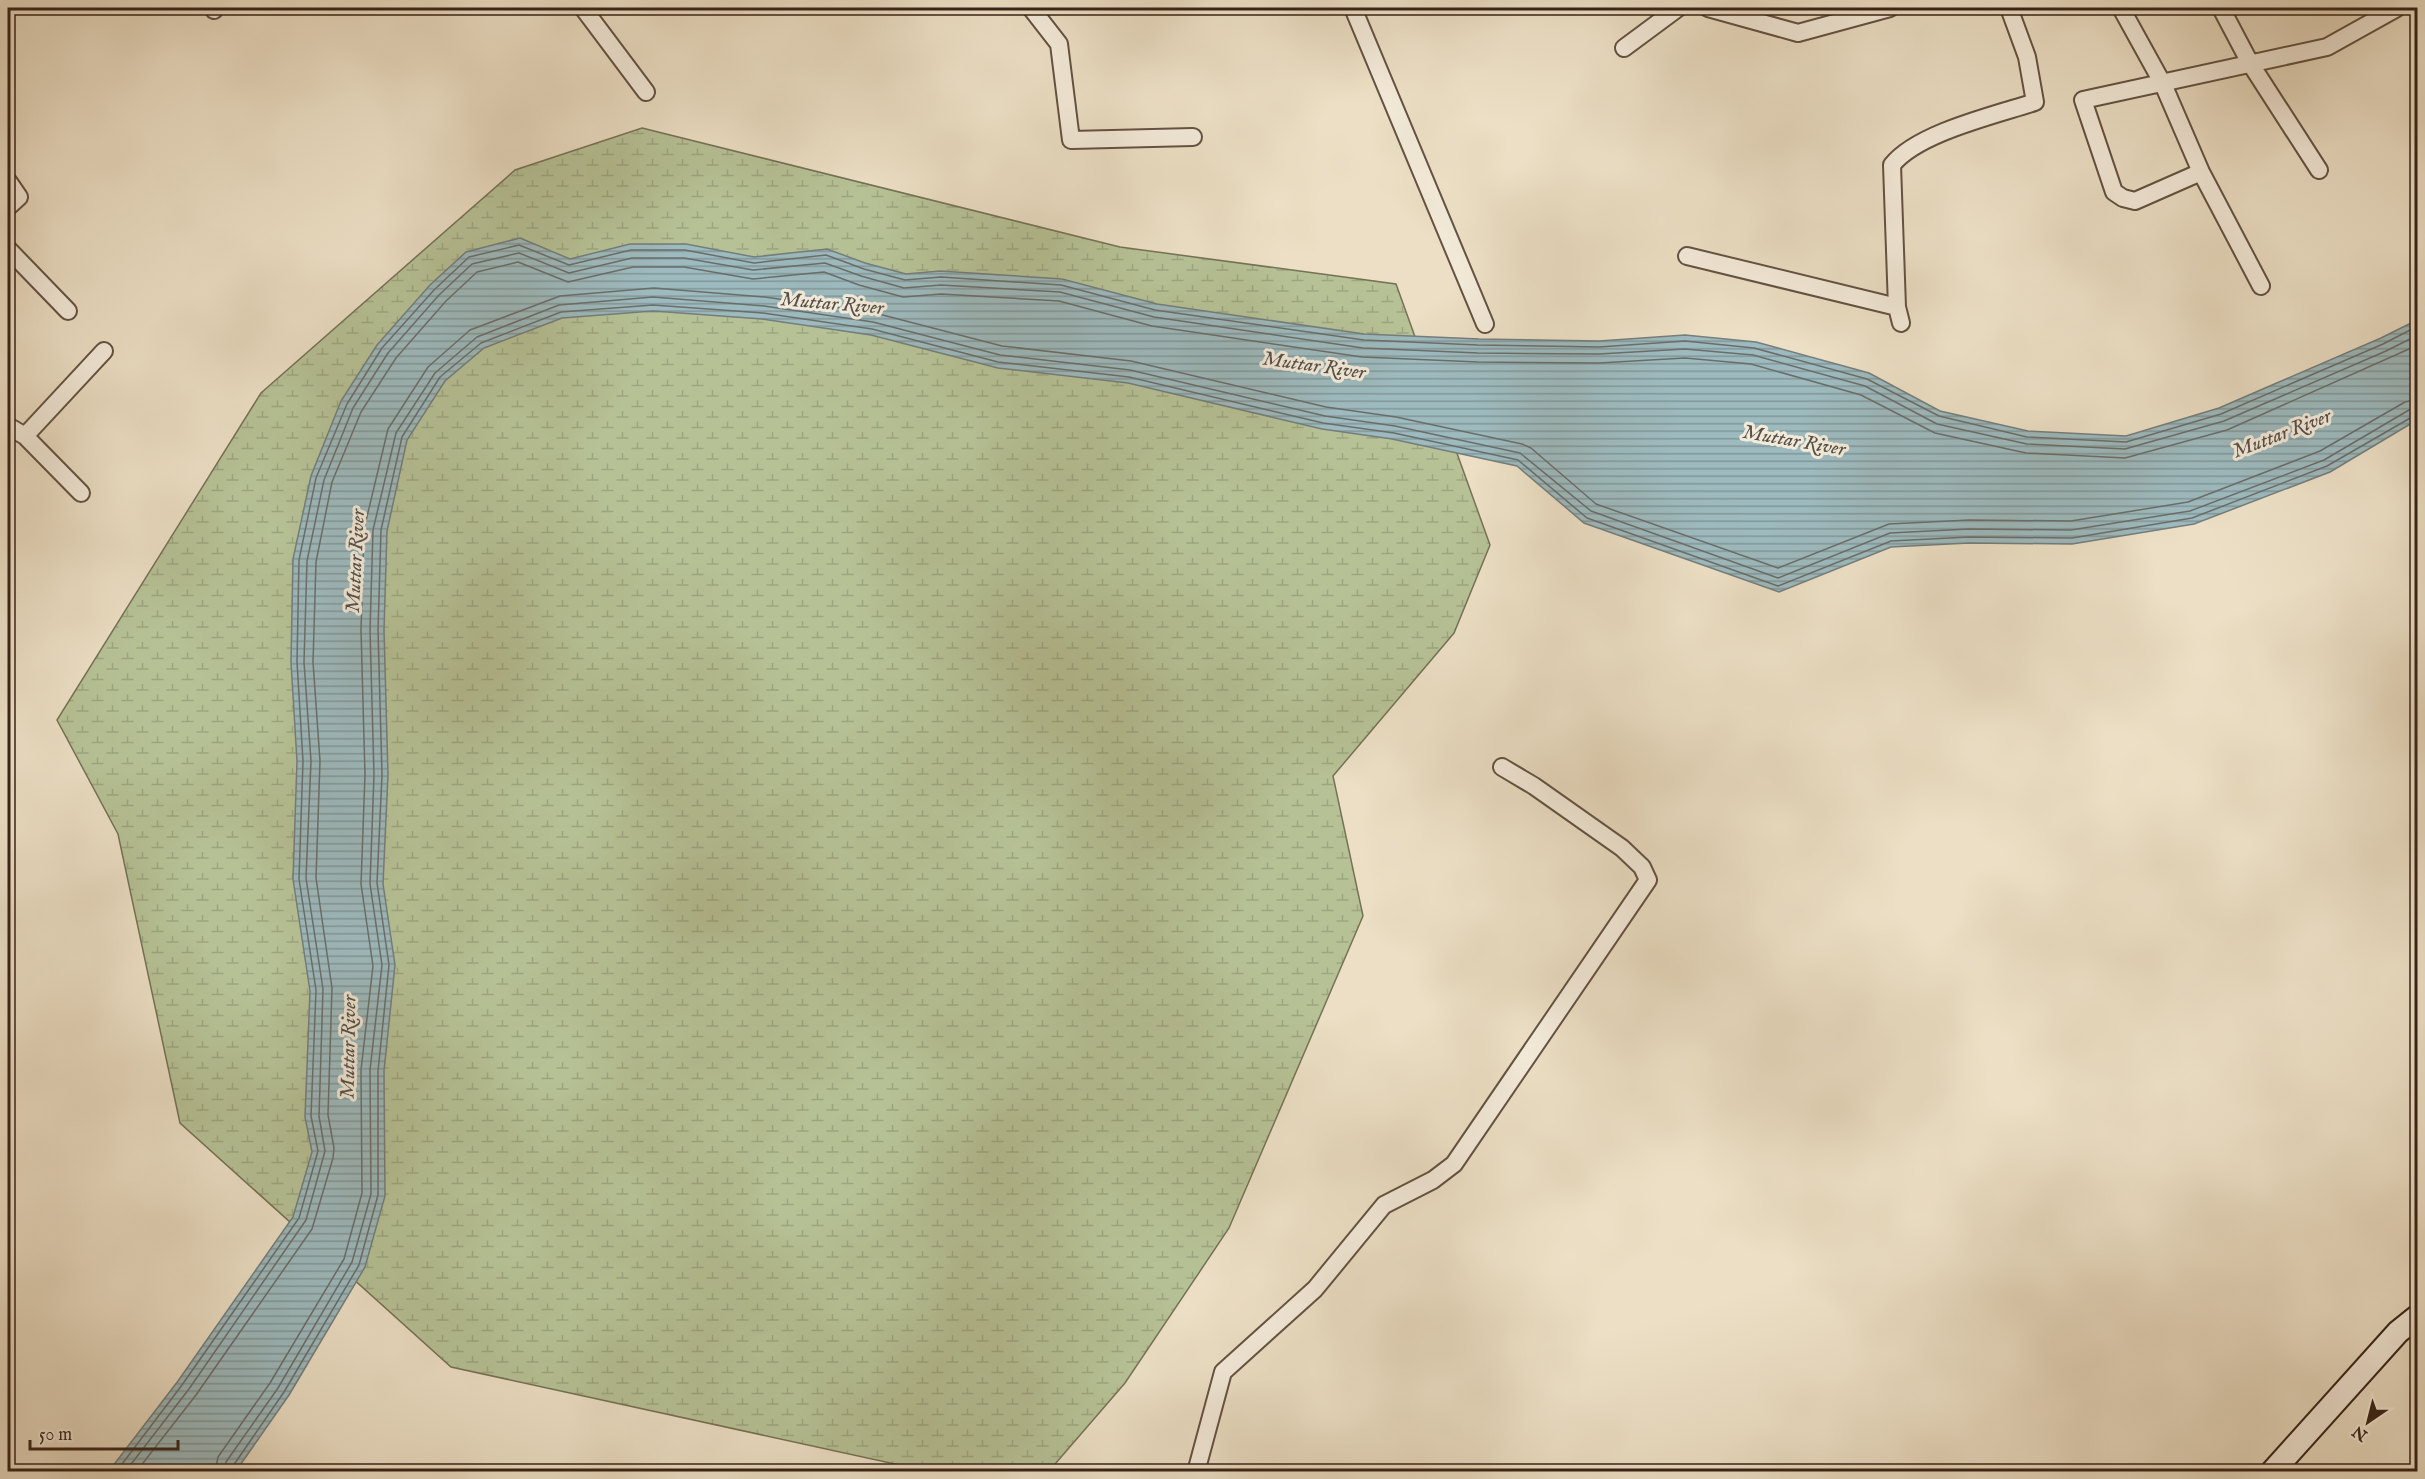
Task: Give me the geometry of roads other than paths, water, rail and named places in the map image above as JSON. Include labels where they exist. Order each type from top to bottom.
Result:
[{"type":"main road","points":[[2272,1472],[2398,1332],[2418,1317]]},
{"type":"street","points":[[583,8],[646,92]]},
{"type":"street","points":[[1031,8],[1059,44],[1071,140],[1193,137]]},
{"type":"street","points":[[1353,8],[1485,324]]},
{"type":"street","points":[[1624,48],[1678,8]]},
{"type":"street","points":[[1708,8],[1798,33],[1890,8]]},
{"type":"street","points":[[1687,256],[1899,315],[1892,165],[1908,149],[1929,138],[2035,102],[2026,57],[2009,8]]},
{"type":"street","points":[[2121,8],[2163,84],[2201,172],[2261,286]]},
{"type":"street","points":[[2221,8],[2250,63],[2319,170]]},
{"type":"street","points":[[2201,172],[2135,201],[2123,198],[2114,192],[2083,100],[2327,47],[2397,8]]},
{"type":"street","points":[[8,181],[19,197],[8,207]]},
{"type":"street","points":[[8,249],[68,311]]},
{"type":"street","points":[[25,436],[104,351]]},
{"type":"street","points":[[8,426],[25,436],[81,493]]},
{"type":"street","points":[[1196,1472],[1223,1372],[1315,1289],[1384,1205],[1432,1180],[1454,1164],[1648,880],[1642,867],[1622,848],[1534,786],[1502,767]]},
{"type":"water","name":"Muttar River","points":[[520,238],[570,259],[630,244],[686,244],[754,257],[827,249],[865,263],[906,274],[940,271],[1062,279],[1157,304],[1364,334],[1599,341],[1685,335],[1756,342],[1869,373],[1940,411],[2028,431],[2126,436],[2219,408],[2381,338],[2417,320],[2417,420],[2330,472],[2194,524],[2072,544],[1969,543],[1891,547],[1779,592],[1584,523],[1517,466],[1392,439],[1322,429],[1128,383],[998,368],[871,335],[762,319],[653,311],[562,318],[484,348],[445,381],[407,440],[387,531],[384,630],[388,775],[383,884],[395,965],[384,1071],[385,1196],[365,1267],[289,1395],[236,1471],[109,1471],[178,1381],[293,1217],[312,1152],[305,1117],[310,991],[293,879],[297,761],[291,662],[293,559],[311,476],[341,401],[377,345],[430,285],[466,252]]}]
